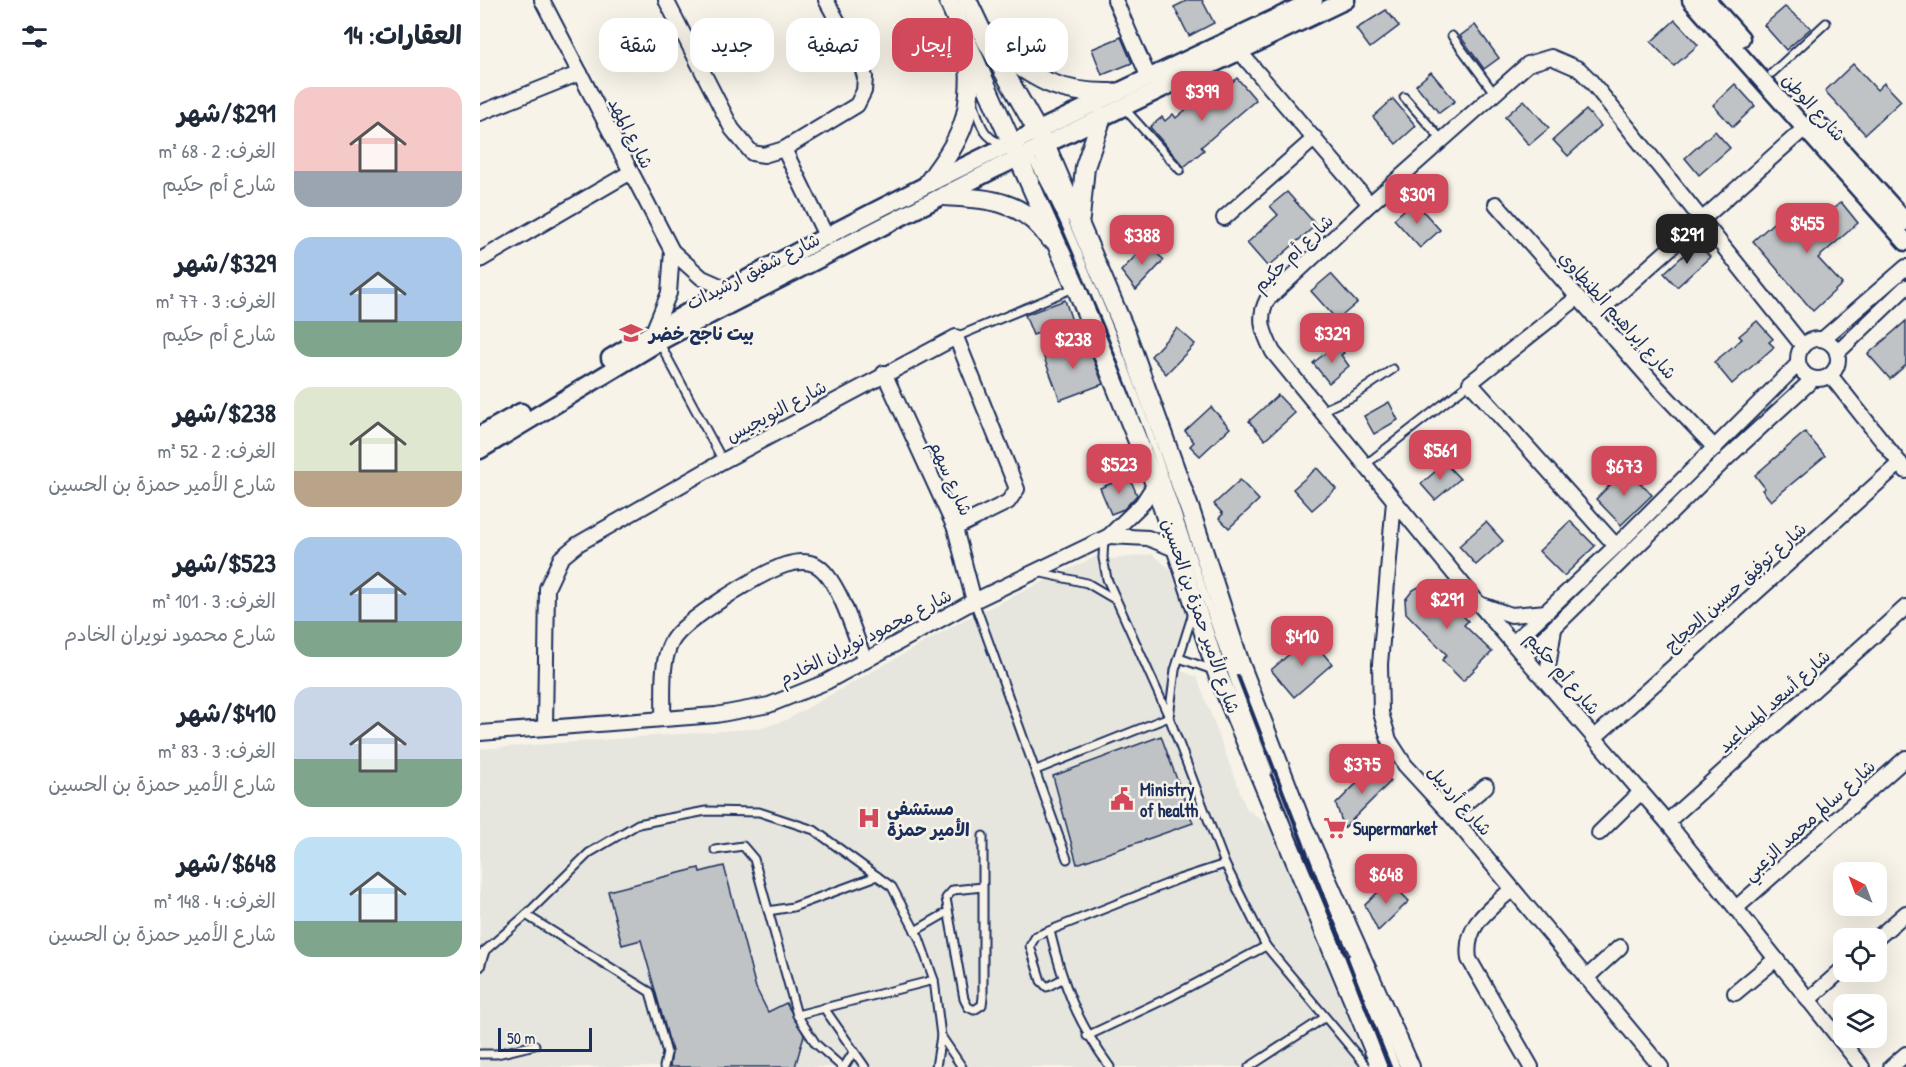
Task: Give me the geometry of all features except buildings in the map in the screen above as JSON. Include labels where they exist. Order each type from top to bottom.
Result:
[{"type":"main road","name":"شارع الأمير حمزة بن الحسين","points":[[948,0],[956,18]]},
{"type":"main road","name":"شارع الأمير حمزة بن الحسين","points":[[967,0],[985,38]]},
{"type":"main road","name":"شارع الأمير حمزة بن الحسين","points":[[973,55],[1080,226],[1140,372],[1191,513],[1240,664],[1301,822],[1410,1067]]},
{"type":"main road","points":[[928,183],[955,146],[962,129],[971,86],[970,72]]},
{"type":"main road","name":"شارع الأمير حمزة بن الحسين","points":[[999,72],[1030,147],[1063,259],[1076,286],[1155,484],[1216,672],[1381,1067]]},
{"type":"main road","points":[[1029,72],[1046,83],[1082,94],[1117,100]]},
{"type":"main road","points":[[1080,226],[1080,203],[1085,167],[1102,117]]},
{"type":"main road","points":[[944,196],[998,200],[1010,205],[1043,230],[1063,259]]},
{"type":"street","name":"شارع المهد","points":[[542,0],[672,251],[702,278],[727,290]]},
{"type":"street","points":[[666,0],[743,144],[752,153],[764,155],[784,149],[857,105],[864,91],[866,77],[861,64],[826,0]]},
{"type":"street","points":[[1115,0],[1149,78]]},
{"type":"street","points":[[1030,147],[1117,100],[1149,78],[1314,0]]},
{"type":"street","points":[[1030,147],[1102,117],[1117,100],[1239,51],[1346,0]]},
{"type":"street","name":"شارع الوطن","points":[[1691,0],[1906,242]]},
{"type":"street","name":"شارع الوطن","points":[[1707,0],[1906,222]]},
{"type":"street","points":[[1239,51],[1370,204]]},
{"type":"street","name":"شارع أم حكيم","points":[[1802,345],[1704,220],[1579,69],[1551,57],[1538,59],[1528,64],[1370,204],[1267,300],[1261,312],[1264,334],[1273,352],[1478,603],[1666,822],[1862,1067]]},
{"type":"street","points":[[480,113],[580,73]]},
{"type":"street","points":[[1594,316],[1806,127]]},
{"type":"street","points":[[1224,218],[1315,138]]},
{"type":"street","name":"شارع شفيق ارشيدات","points":[[480,450],[727,290],[928,183],[1030,147]]},
{"type":"street","name":"شارع شفيق ارشيدات","points":[[480,435],[656,337],[944,196],[1030,147]]},
{"type":"street","points":[[784,149],[827,238]]},
{"type":"street","points":[[480,260],[631,172]]},
{"type":"street","name":"شارع إبراهيم الطنطاوي","points":[[1496,204],[1577,298],[1715,448]]},
{"type":"street","points":[[656,337],[669,293],[672,251]]},
{"type":"street","points":[[1813,379],[1801,371],[1798,364],[1797,357],[1802,345],[1808,341],[1823,339],[1906,267]]},
{"type":"street","points":[[1837,353],[1906,287]]},
{"type":"street","points":[[1577,298],[1470,383],[1616,546]]},
{"type":"street","points":[[955,528],[1008,502],[1017,489],[956,337]]},
{"type":"street","name":"شارع النويجيس","points":[[544,728],[547,588],[561,558],[578,544],[723,461],[956,337]]},
{"type":"street","points":[[1525,656],[1728,457],[1813,379],[1830,375],[1836,369],[1837,353],[1832,344],[1823,339]]},
{"type":"street","points":[[1513,643],[1616,546],[1798,364]]},
{"type":"street","name":"شارع سهم","points":[[884,374],[955,528],[974,601]]},
{"type":"street","points":[[1830,375],[1903,467]]},
{"type":"street","name":"شارع توفيق حسين الحجاج","points":[[1594,738],[1903,467]]},
{"type":"street","name":"شارع محمود نويران الخادم","points":[[480,733],[663,717],[717,715],[769,705],[826,682],[974,601],[1107,537],[1142,504],[1155,484]]},
{"type":"street","name":"شارع أردبيل","points":[[1394,501],[1380,664],[1381,713],[1389,741],[1405,765],[1451,815],[1511,890],[1661,1067]]},
{"type":"street","name":"شارع محمود نويران الخادم","points":[[1107,537],[1148,538],[1177,550]]},
{"type":"street","points":[[663,717],[666,655],[673,639],[686,625],[727,597],[784,565],[813,563],[827,575],[866,661]]},
{"type":"street","points":[[1478,603],[1511,615],[1547,612]]},
{"type":"street","name":"شارع أسعد المساعيد","points":[[1666,822],[1906,607]]},
{"type":"street","points":[[1545,680],[1554,628]]},
{"type":"street","name":"شارع سالم محمد الزعبي","points":[[1736,908],[1906,758]]},
{"type":"street","points":[[1451,815],[1486,786]]},
{"type":"street","points":[[1599,833],[1641,792]]},
{"type":"street","points":[[1511,890],[1476,921],[1467,947],[1468,959],[1531,1067]]},
{"type":"street","points":[[1887,929],[1906,913]]},
{"type":"street","points":[[1586,978],[1620,947]]},
{"type":"street","points":[[1735,993],[1776,959]]},
{"type":"street","points":[[1808,1000],[1833,978]]},
{"type":"street","points":[[1891,1067],[1906,1054]]},
{"type":"lane","points":[[1772,73],[1826,23]]},
{"type":"lane","points":[[1452,36],[1495,94]]},
{"type":"lane","points":[[971,86],[985,132],[996,142],[1030,147]]},
{"type":"lane","points":[[1404,97],[1442,140]]},
{"type":"lane","points":[[1117,100],[1180,170]]},
{"type":"lane","points":[[1030,147],[1120,354],[1232,679],[1389,1067]]},
{"type":"lane","points":[[1030,147],[1121,337],[1238,676],[1396,1067]]},
{"type":"lane","points":[[956,337],[1076,286]]},
{"type":"lane","points":[[656,337],[723,461]]},
{"type":"lane","points":[[1321,411],[1352,397],[1393,369]]},
{"type":"lane","points":[[1365,465],[1470,383]]},
{"type":"lane","points":[[1107,537],[1104,567],[1116,600],[1169,717],[1224,864],[1266,946],[1367,1067]]},
{"type":"lane","points":[[1035,571],[1087,583],[1116,600]]},
{"type":"lane","points":[[974,601],[1067,859]]},
{"type":"lane","points":[[1169,717],[1175,670],[1196,605]]},
{"type":"lane","points":[[1179,657],[1216,672]]},
{"type":"lane","points":[[1036,770],[1169,717]]},
{"type":"lane","points":[[480,967],[482,953],[526,915],[589,853],[638,824],[706,811],[759,812],[814,830],[892,887],[915,931],[934,980],[940,1036],[936,1067]]},
{"type":"lane","points":[[983,836],[983,887],[983,997],[982,1005],[974,1010],[968,1007],[964,999],[945,898],[950,892],[983,887]]},
{"type":"lane","points":[[715,850],[743,846],[754,859],[797,1015],[816,1044],[843,1067],[854,1051]]},
{"type":"lane","points":[[1062,979],[1047,987],[1043,984],[1030,949],[1032,939],[1179,879],[1224,864]]},
{"type":"lane","points":[[768,911],[793,907],[877,876]]},
{"type":"lane","points":[[915,931],[948,912]]},
{"type":"lane","points":[[526,915],[650,992],[667,1053],[664,1067]]},
{"type":"lane","points":[[1050,931],[1062,979],[1087,1036],[1110,1067]]},
{"type":"lane","points":[[1087,1036],[1172,996],[1266,946]]},
{"type":"lane","points":[[797,1015],[934,980]]},
{"type":"lane","points":[[824,1008],[865,1067]]},
{"type":"lane","points":[[1249,1067],[1324,1017]]},
{"type":"lane","points":[[940,1036],[962,1067]]},
{"type":"lane","points":[[480,1054],[497,1054],[535,1045]]},
{"type":"shaded area","name":"مستشفى الأمير حمزة","points":[[1152,554],[1170,569],[1188,612],[1169,666],[1197,677],[1246,808],[1270,827],[1368,1067],[480,1067],[480,749],[761,728],[786,720],[966,619],[1097,556],[1115,559]]},
{"type":"railway","points":[[1238,676],[1389,1067]]},
{"type":"place","name":"بيت ناجح خضر","points":[[631,333]]},
{"type":"place","name":"Ministry of health","points":[[1122,799]]},
{"type":"place","name":"مستشفى الأمير حمزة","points":[[869,818]]},
{"type":"place","name":"Supermarket","points":[[1335,828]]}]
